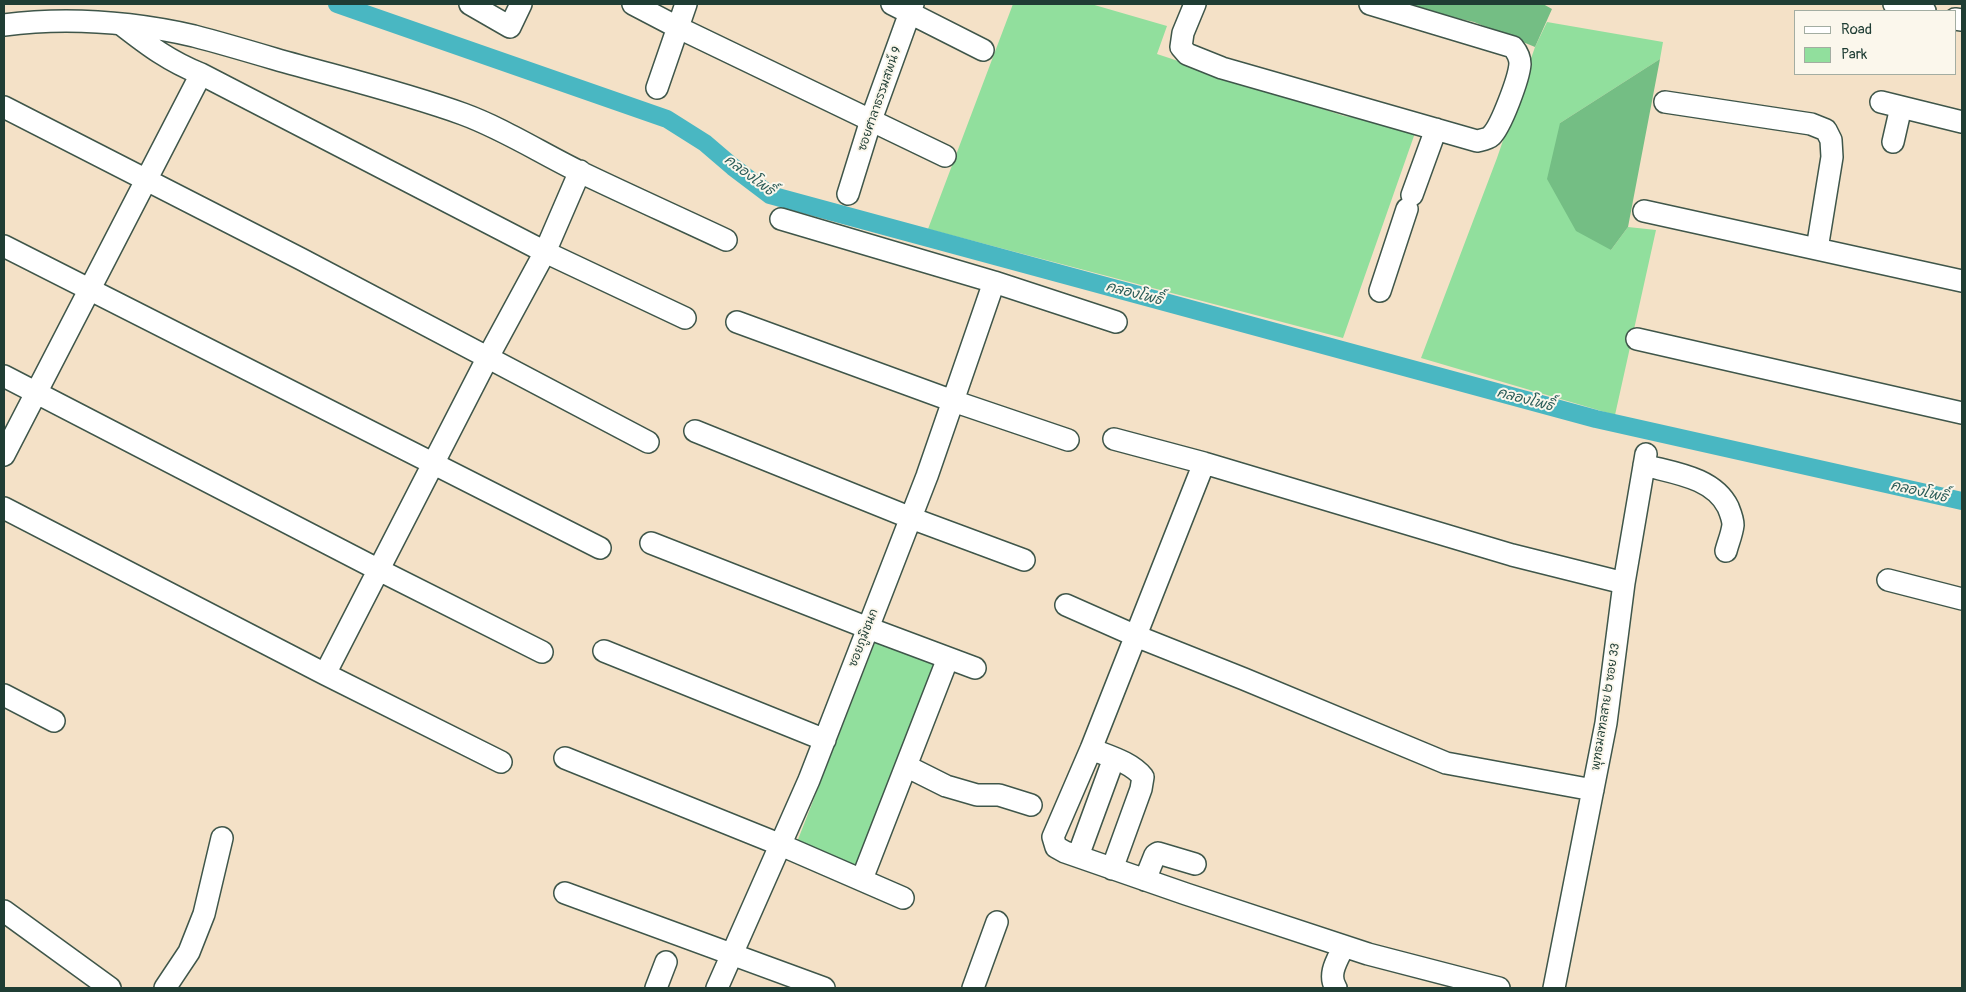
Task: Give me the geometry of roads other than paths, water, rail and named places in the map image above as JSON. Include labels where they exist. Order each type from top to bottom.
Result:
[{"type":"street","points":[[470,4],[510,27],[521,4]]},
{"type":"street","points":[[633,4],[945,156]]},
{"type":"street","points":[[657,88],[686,4]]},
{"type":"street","points":[[1194,4],[1183,32],[1181,47],[1187,54],[1222,68],[1477,141],[1490,137],[1499,126],[1520,65],[1518,54],[1513,47],[1370,4]]},
{"type":"street","points":[[1894,4],[1921,10]]},
{"type":"street","points":[[905,7],[983,50]]},
{"type":"street","name":"ซอยศาลาธรรมสพน์ 9","points":[[848,194],[905,7]]},
{"type":"street","points":[[4,24],[32,21],[120,24],[194,36],[408,97],[464,114],[580,172],[726,240]]},
{"type":"street","points":[[120,24],[152,49],[174,63],[201,74],[545,252],[684,318]]},
{"type":"street","points":[[4,455],[201,74]]},
{"type":"street","points":[[1665,102],[1811,124],[1826,130],[1831,140],[1832,156],[1817,249]]},
{"type":"street","points":[[1893,142],[1891,105],[1962,122]]},
{"type":"street","points":[[4,107],[147,179],[648,442]]},
{"type":"street","points":[[1380,291],[1409,202],[1436,129]]},
{"type":"street","points":[[325,674],[488,357],[545,252],[580,172]]},
{"type":"street","points":[[1644,211],[1962,281]]},
{"type":"street","points":[[781,219],[994,282],[1116,322]]},
{"type":"street","points":[[4,246],[600,548]]},
{"type":"street","name":"ซอยภูมิชนก","points":[[717,988],[734,954],[825,740],[911,518],[994,282]]},
{"type":"street","points":[[737,322],[953,402],[1068,440]]},
{"type":"street","points":[[1637,339],[1962,413]]},
{"type":"street","points":[[4,376],[542,652]]},
{"type":"street","points":[[695,431],[911,518],[1024,560]]},
{"type":"street","points":[[1114,439],[1204,463],[1512,555],[1624,583]]},
{"type":"street","name":"พุทธมลฑลสาย ๒ ซอย 33","points":[[1554,988],[1606,724],[1624,583],[1645,459],[1703,482],[1716,490],[1725,501],[1733,523],[1726,552]]},
{"type":"street","points":[[1204,463],[1091,749],[1053,837],[1056,847],[1112,869],[1344,946],[1499,988]]},
{"type":"street","points":[[4,508],[325,674],[501,762]]},
{"type":"street","points":[[651,543],[976,668]]},
{"type":"street","points":[[1888,580],[1962,599]]},
{"type":"street","points":[[1066,605],[1136,636],[1446,763],[1593,790]]},
{"type":"street","points":[[604,652],[825,740]]},
{"type":"street","points":[[862,878],[948,658]]},
{"type":"street","points":[[4,695],[54,722]]},
{"type":"street","points":[[1091,749],[1114,758],[1138,771],[1143,777],[1141,789],[1112,869]]},
{"type":"street","points":[[565,758],[781,844],[862,878],[903,898]]},
{"type":"street","points":[[1078,856],[1114,758]]},
{"type":"street","points":[[906,766],[946,786],[978,795],[999,796],[1031,805]]},
{"type":"street","points":[[165,988],[189,952],[204,914],[222,838]]},
{"type":"street","points":[[1145,880],[1155,855],[1158,853],[1195,864]]},
{"type":"street","points":[[565,893],[824,988]]},
{"type":"street","points":[[4,911],[99,985]]},
{"type":"street","points":[[973,988],[996,922]]},
{"type":"street","points":[[1336,988],[1332,972],[1344,946]]},
{"type":"street","points":[[656,988],[666,962]]},
{"type":"waterway","name":"คลองโพธิ์","points":[[337,4],[667,119],[705,143],[770,195],[1596,419],[1962,501]]}]
